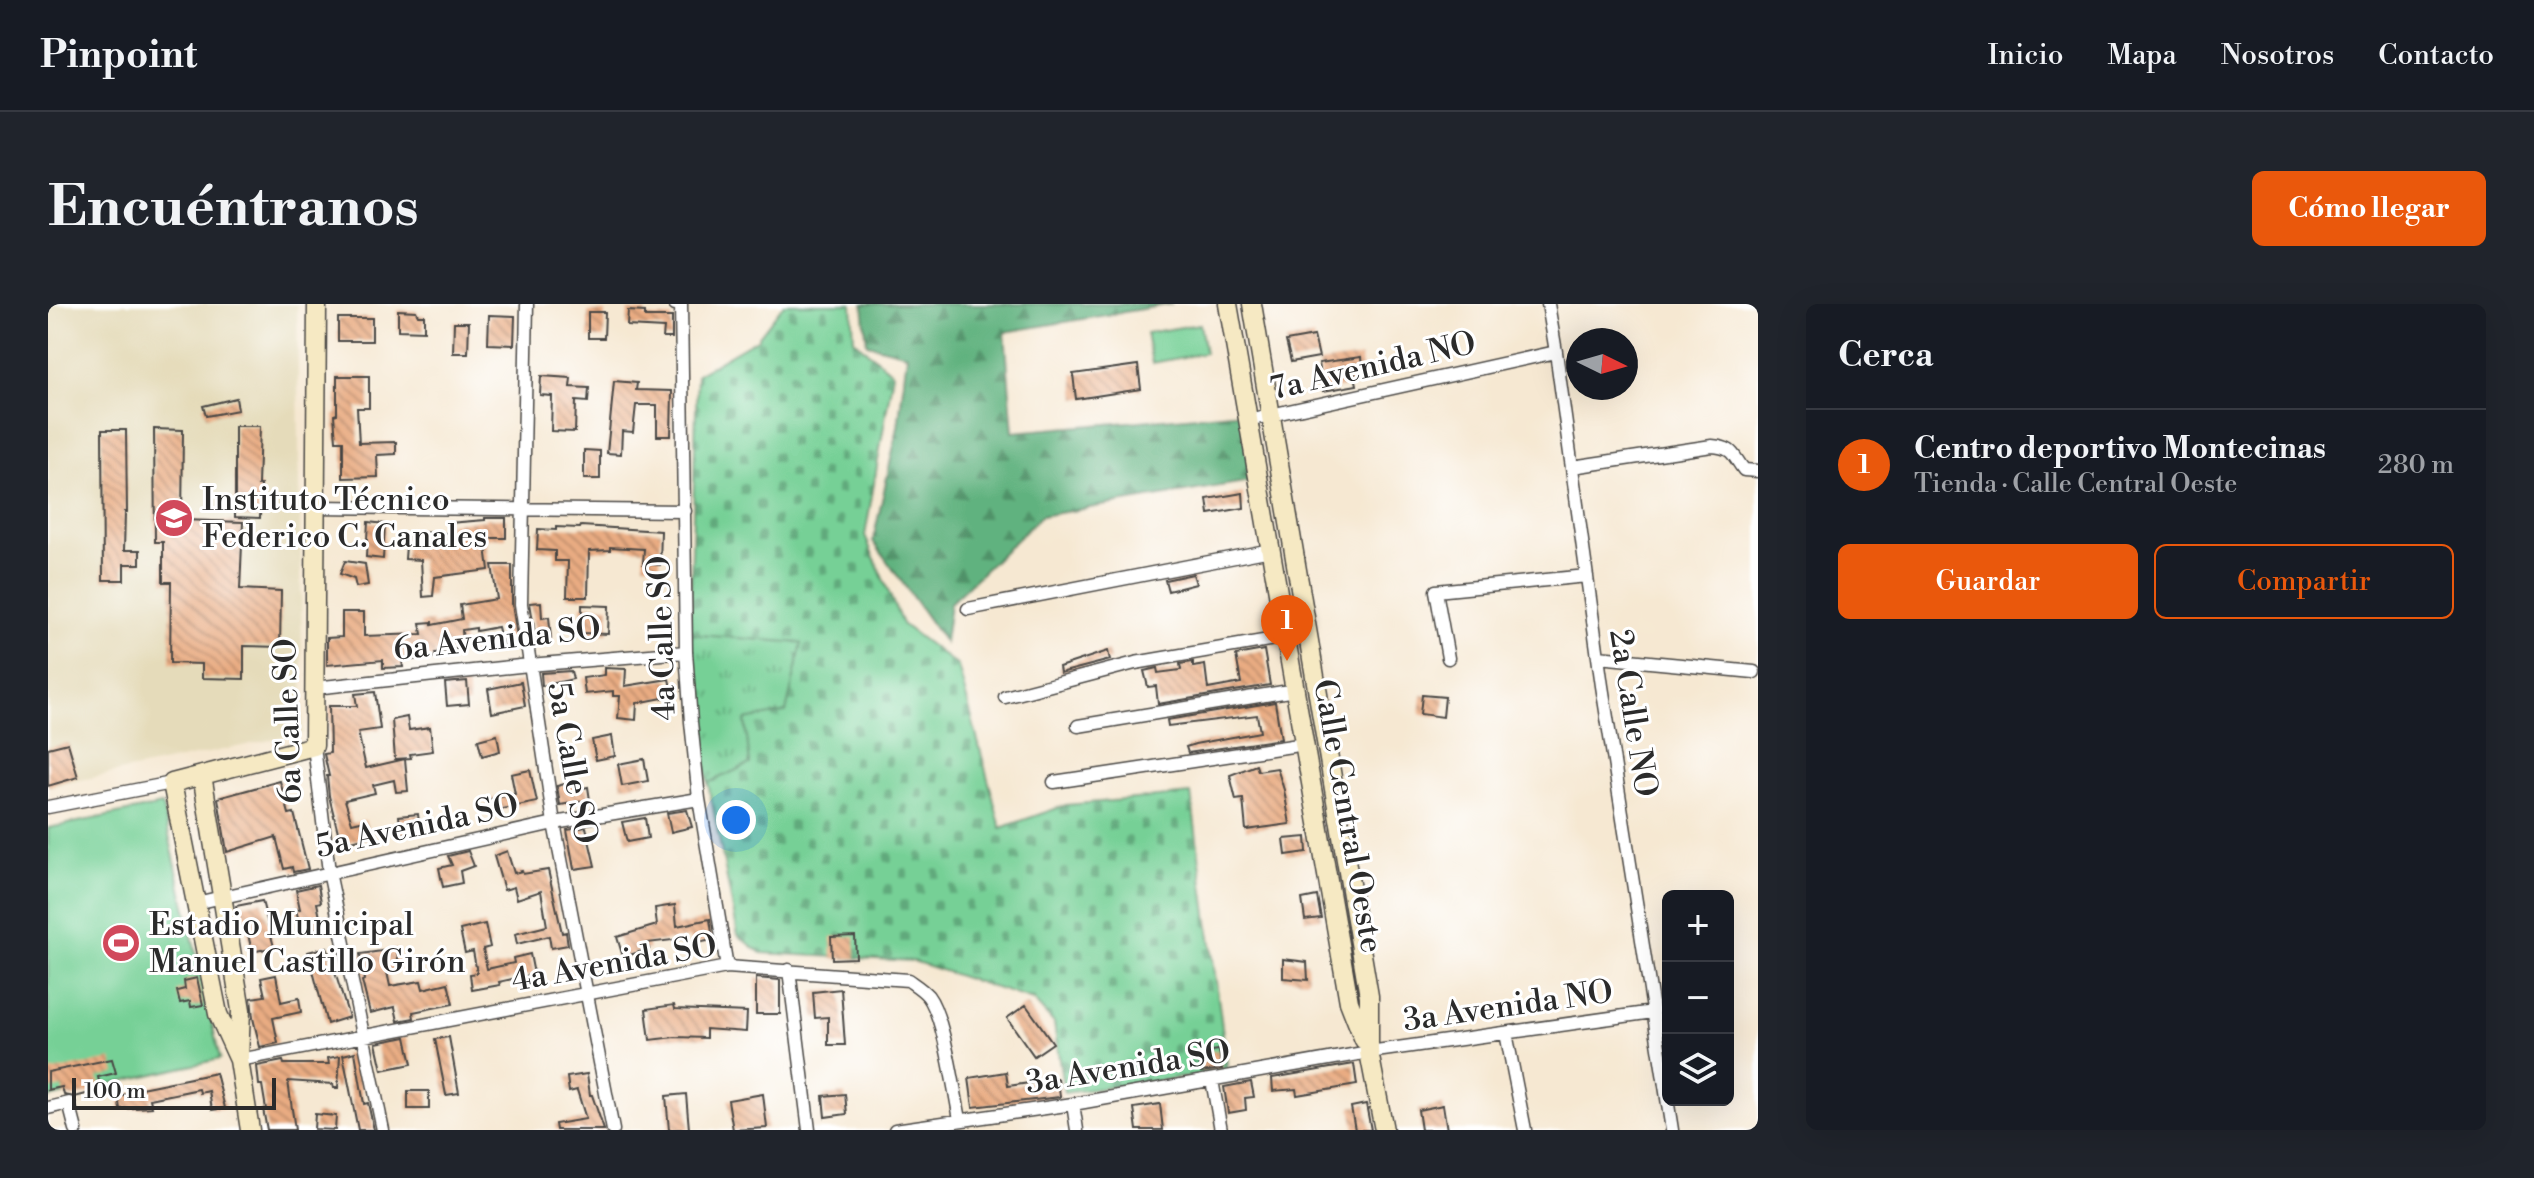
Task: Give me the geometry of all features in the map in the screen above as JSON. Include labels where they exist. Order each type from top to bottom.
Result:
[{"type":"street","name":"6a Calle SO","points":[[317,304],[314,746],[329,872],[383,1130]]},
{"type":"street","name":"5a Calle SO","points":[[527,304],[521,604],[554,823],[613,1130]]},
{"type":"street","points":[[675,304],[681,304]]},
{"type":"street","name":"4a Calle SO","points":[[681,304],[686,652],[699,799],[727,967]]},
{"type":"street","name":"Calle Central Oeste","points":[[1228,304],[1349,1002],[1369,1052]]},
{"type":"street","name":"Calle Central Oeste","points":[[1252,304],[1369,996],[1369,1052],[1384,1130]]},
{"type":"street","name":"2a Calle NO","points":[[1548,304],[1598,657],[1672,1130]]},
{"type":"street","name":"7a Avenida NO","points":[[1248,420],[1556,352]]},
{"type":"street","points":[[1572,467],[1712,446],[1726,447],[1733,452],[1744,470],[1758,471]]},
{"type":"street","points":[[316,507],[685,511]]},
{"type":"street","points":[[968,609],[1271,550]]},
{"type":"street","points":[[1448,658],[1436,591],[1587,576]]},
{"type":"street","points":[[1005,697],[1135,663],[1286,637]]},
{"type":"street","name":"6a Avenida SO","points":[[314,688],[686,652]]},
{"type":"street","points":[[1598,657],[1754,672]]},
{"type":"street","points":[[1078,726],[1295,690]]},
{"type":"street","points":[[1054,782],[1305,744]]},
{"type":"street","points":[[48,807],[172,783],[314,746]]},
{"type":"street","points":[[202,775],[241,1010],[239,1060],[250,1130]]},
{"type":"street","points":[[172,783],[218,1014],[239,1060]]},
{"type":"street","name":"5a Avenida SO","points":[[196,903],[554,823],[699,799]]},
{"type":"street","name":"4a Avenida SO","points":[[239,1060],[727,967],[908,980],[929,998],[938,1014],[954,1123]]},
{"type":"street","points":[[789,970],[809,1130]]},
{"type":"street","name":"3a Avenida NO","points":[[1369,1052],[1653,1012]]},
{"type":"street","points":[[1506,1033],[1525,1130]]},
{"type":"street","name":"3a Avenida SO","points":[[895,1130],[1073,1104],[1369,1052]]},
{"type":"street","points":[[1212,1080],[1221,1130]]},
{"type":"street","points":[[48,1108],[69,1103],[76,1130]]},
{"type":"street","points":[[1073,1104],[1077,1130]]},
{"type":"shaded area","name":"Instituto Técnico Federico C. Canales","points":[[48,304],[297,304],[303,733],[48,787]]},
{"type":"green space","points":[[784,304],[852,304],[854,340],[893,373],[865,536],[902,624],[958,666],[1001,828],[1066,805],[1191,794],[1228,1072],[1064,1093],[1054,1023],[1033,1000],[913,961],[761,953],[738,935],[708,783],[690,621],[697,374],[757,339]]},
{"type":"green space","points":[[863,304],[1172,304],[1005,332],[1013,432],[1243,412],[1251,481],[1041,516],[950,603],[945,643],[873,541],[898,427],[907,354],[867,344]]},
{"type":"green space","points":[[1200,324],[1205,353],[1152,363],[1146,333]]},
{"type":"green space","points":[[686,634],[802,643],[786,712],[745,720],[750,764],[708,783]]},
{"type":"green space","name":"Estadio Municipal Manuel Castillo Girón","points":[[162,805],[220,1059],[48,1098],[48,828]]},
{"type":"building","points":[[398,310],[416,311],[418,315],[424,315],[424,331],[398,330]]},
{"type":"building","points":[[628,311],[645,312],[645,317],[672,317],[672,338],[663,338],[664,328],[627,326]]},
{"type":"building","points":[[588,312],[605,312],[604,338],[588,338]]},
{"type":"building","points":[[489,315],[515,316],[514,345],[488,344]]},
{"type":"building","points":[[338,318],[372,318],[372,341],[338,341]]},
{"type":"building","points":[[454,322],[469,322],[468,353],[453,353]]},
{"type":"building","points":[[1314,336],[1319,357],[1291,362],[1286,341]]},
{"type":"building","points":[[1361,357],[1362,369],[1354,370],[1357,385],[1323,391],[1319,363]]},
{"type":"building","points":[[1138,365],[1141,389],[1076,399],[1073,374]]},
{"type":"building","points":[[337,376],[369,376],[369,408],[357,408],[359,443],[396,442],[396,454],[377,455],[378,477],[343,478],[343,441],[336,441],[334,415],[337,414]]},
{"type":"building","points":[[541,376],[571,378],[570,387],[589,388],[588,402],[576,401],[575,432],[551,431],[552,396],[540,395]]},
{"type":"building","points":[[614,381],[637,383],[636,390],[672,391],[671,436],[657,436],[657,405],[636,405],[633,432],[622,431],[621,454],[607,453]]},
{"type":"building","points":[[236,398],[238,410],[206,416],[203,406]]},
{"type":"building","points":[[235,426],[260,426],[260,518],[235,517]]},
{"type":"building","points":[[154,429],[183,430],[182,520],[243,522],[240,589],[281,591],[280,647],[244,646],[244,679],[202,678],[202,664],[170,663],[171,582],[163,582],[163,542],[155,542]]},
{"type":"building","points":[[102,430],[126,430],[124,550],[140,550],[140,564],[124,564],[124,580],[103,580]]},
{"type":"building","points":[[584,450],[600,451],[600,479],[584,479]]},
{"type":"building","points":[[1243,493],[1244,508],[1209,514],[1207,499]]},
{"type":"building","points":[[506,518],[506,538],[485,538],[489,570],[435,577],[433,596],[423,597],[421,560],[405,559],[407,532],[450,533],[449,523]]},
{"type":"building","points":[[368,522],[385,524],[383,559],[366,557]]},
{"type":"building","points":[[581,526],[661,531],[660,565],[643,564],[644,549],[610,547],[610,550],[589,551],[588,597],[567,597],[568,561],[555,561],[555,551],[537,550],[538,529]]},
{"type":"building","points":[[345,561],[365,564],[368,585],[356,587],[354,579],[340,574]]},
{"type":"building","points":[[492,565],[512,565],[512,604],[518,643],[503,647],[498,627],[476,631],[476,628],[462,630],[463,648],[435,653],[436,657],[402,661],[403,667],[383,668],[383,660],[327,665],[327,638],[342,637],[342,612],[364,612],[364,636],[422,634],[420,623],[432,622],[432,625],[462,619],[460,605],[497,599]]},
{"type":"building","points":[[1193,574],[1196,584],[1168,591],[1165,580]]},
{"type":"building","points":[[541,602],[542,618],[549,617],[551,639],[536,641],[530,603]]},
{"type":"building","points":[[582,605],[609,606],[608,634],[582,633]]},
{"type":"building","points":[[1264,650],[1270,685],[1158,704],[1156,686],[1148,687],[1144,671],[1157,668],[1158,673],[1181,670],[1180,664],[1193,662],[1193,667],[1205,665],[1208,689],[1241,683],[1236,655]]},
{"type":"building","points":[[1108,651],[1110,660],[1060,673],[1059,667]]},
{"type":"building","points":[[605,668],[626,669],[625,686],[669,679],[673,696],[637,703],[636,720],[618,718],[620,696],[613,696],[613,691],[585,694],[583,678],[605,675]]},
{"type":"building","points":[[571,671],[573,679],[542,686],[541,673]]},
{"type":"building","points":[[467,681],[469,704],[447,706],[445,683]]},
{"type":"building","points":[[521,682],[525,706],[492,713],[488,689]]},
{"type":"building","points":[[375,692],[380,729],[358,732],[366,768],[405,759],[408,791],[396,792],[394,780],[373,785],[375,793],[345,800],[352,823],[365,820],[370,836],[341,844],[329,796],[324,754],[330,753],[329,706],[357,706],[355,694]]},
{"type":"building","points":[[1422,695],[1445,697],[1443,717],[1420,714]]},
{"type":"building","points":[[1275,702],[1281,739],[1188,753],[1186,747],[1195,744],[1260,732],[1257,715],[1168,726],[1167,720]]},
{"type":"building","points":[[407,717],[409,730],[430,727],[433,751],[395,759],[392,720]]},
{"type":"building","points":[[497,735],[500,751],[482,756],[478,740]]},
{"type":"building","points":[[612,736],[615,756],[596,760],[592,740]]},
{"type":"building","points":[[68,743],[78,777],[48,786],[48,748]]},
{"type":"building","points":[[644,759],[648,781],[622,786],[618,764]]},
{"type":"building","points":[[1256,765],[1258,771],[1277,768],[1290,824],[1246,830],[1243,799],[1236,800],[1230,775]]},
{"type":"building","points":[[530,770],[537,802],[488,812],[486,800],[515,794],[511,774]]},
{"type":"building","points":[[280,781],[289,814],[294,813],[308,869],[293,872],[292,867],[284,869],[276,837],[227,852],[218,798]]},
{"type":"building","points":[[576,781],[578,789],[588,787],[590,800],[560,805],[557,786]]},
{"type":"building","points":[[687,810],[692,827],[671,832],[667,813]]},
{"type":"building","points":[[418,814],[420,832],[401,834],[399,816]]},
{"type":"building","points":[[645,818],[648,838],[627,842],[622,822]]},
{"type":"building","points":[[586,827],[595,866],[574,869],[567,830]]},
{"type":"building","points":[[1306,837],[1307,852],[1286,855],[1284,839]]},
{"type":"building","points":[[468,851],[474,866],[460,871],[462,883],[443,887],[439,868],[452,865],[448,856]]},
{"type":"building","points":[[507,851],[514,873],[548,870],[562,933],[566,932],[568,945],[551,948],[549,936],[517,944],[515,934],[547,926],[541,891],[517,899],[514,887],[504,890],[494,856]]},
{"type":"building","points":[[318,885],[321,902],[317,903],[322,927],[302,932],[296,910],[300,909],[296,890]]},
{"type":"building","points":[[1317,896],[1321,918],[1305,920],[1302,899]]},
{"type":"building","points":[[262,901],[274,947],[252,952],[246,925],[239,927],[236,906]]},
{"type":"building","points":[[675,905],[677,926],[710,919],[713,940],[691,944],[689,938],[647,943],[649,949],[623,957],[617,937],[657,925],[655,908]]},
{"type":"building","points":[[485,924],[490,947],[483,949],[487,969],[514,963],[513,958],[530,954],[534,974],[472,990],[470,974],[477,973],[473,951],[465,953],[460,930]]},
{"type":"building","points":[[855,936],[856,958],[832,959],[831,937]]},
{"type":"building","points":[[327,947],[349,1017],[327,1024],[308,952]]},
{"type":"building","points":[[397,949],[399,969],[387,972],[390,986],[421,981],[423,989],[448,983],[453,1004],[413,1012],[414,1018],[398,1021],[395,1007],[370,1013],[362,981],[360,954]]},
{"type":"building","points":[[1283,959],[1307,962],[1308,980],[1283,978]]},
{"type":"building","points":[[276,975],[281,1002],[299,998],[301,1012],[273,1018],[278,1043],[260,1047],[251,998],[265,996],[261,978]]},
{"type":"building","points":[[197,978],[203,1005],[191,1007],[190,1001],[180,1003],[177,991],[185,989],[184,981]]},
{"type":"building","points":[[756,978],[780,980],[780,1014],[756,1014]]},
{"type":"building","points":[[841,989],[845,1045],[828,1045],[828,1017],[815,1018],[813,992]]},
{"type":"building","points":[[674,1005],[675,1009],[747,1012],[746,1032],[706,1029],[706,1038],[650,1040],[646,1009]]},
{"type":"building","points":[[1026,1005],[1053,1043],[1034,1056],[1007,1018]]},
{"type":"building","points":[[406,1037],[412,1064],[382,1070],[376,1043]]},
{"type":"building","points":[[449,1037],[459,1093],[446,1095],[435,1039]]},
{"type":"building","points":[[1219,1050],[1222,1069],[1201,1072],[1198,1053]]},
{"type":"building","points":[[355,1052],[364,1104],[368,1103],[374,1130],[358,1130],[343,1055]]},
{"type":"building","points":[[340,1056],[338,1088],[334,1088],[333,1084],[288,1081],[295,1130],[267,1130],[257,1066],[283,1061],[284,1064],[329,1064],[328,1058]]},
{"type":"building","points":[[112,1059],[116,1073],[98,1077],[101,1090],[75,1097],[64,1095],[62,1087],[48,1090],[48,1072]]},
{"type":"building","points":[[1354,1064],[1357,1085],[1297,1095],[1296,1089],[1273,1091],[1272,1078]]},
{"type":"building","points":[[1006,1072],[1008,1086],[1058,1079],[1060,1097],[973,1107],[969,1078]]},
{"type":"building","points":[[216,1073],[225,1108],[212,1110],[209,1091],[200,1093],[199,1089],[150,1099],[152,1107],[120,1109],[118,1096],[137,1092],[136,1089]]},
{"type":"building","points":[[587,1074],[590,1095],[604,1130],[556,1130],[555,1124],[586,1119],[577,1090],[569,1092],[567,1077]]},
{"type":"building","points":[[1251,1082],[1254,1097],[1245,1098],[1246,1110],[1228,1113],[1224,1087]]},
{"type":"building","points":[[408,1091],[429,1091],[429,1109],[408,1109]]},
{"type":"building","points":[[686,1094],[689,1129],[669,1130],[666,1096]]},
{"type":"building","points":[[763,1094],[767,1128],[733,1130],[728,1100]]},
{"type":"building","points":[[845,1094],[847,1114],[825,1117],[823,1096]]},
{"type":"building","points":[[1160,1104],[1163,1130],[1137,1130],[1134,1108]]},
{"type":"building","points":[[1366,1104],[1371,1130],[1355,1130],[1351,1107]]},
{"type":"building","points":[[1443,1105],[1447,1130],[1421,1130],[1418,1110]]},
{"type":"building","points":[[315,1114],[336,1116],[335,1130],[314,1129]]},
{"type":"place","name":"Instituto Técnico Federico C. Canales","points":[[174,518]]},
{"type":"place","name":"Centro deportivo Montecinas","points":[[1287,661]]},
{"type":"place","name":"Estadio Municipal Manuel Castillo Girón","points":[[121,943]]}]
